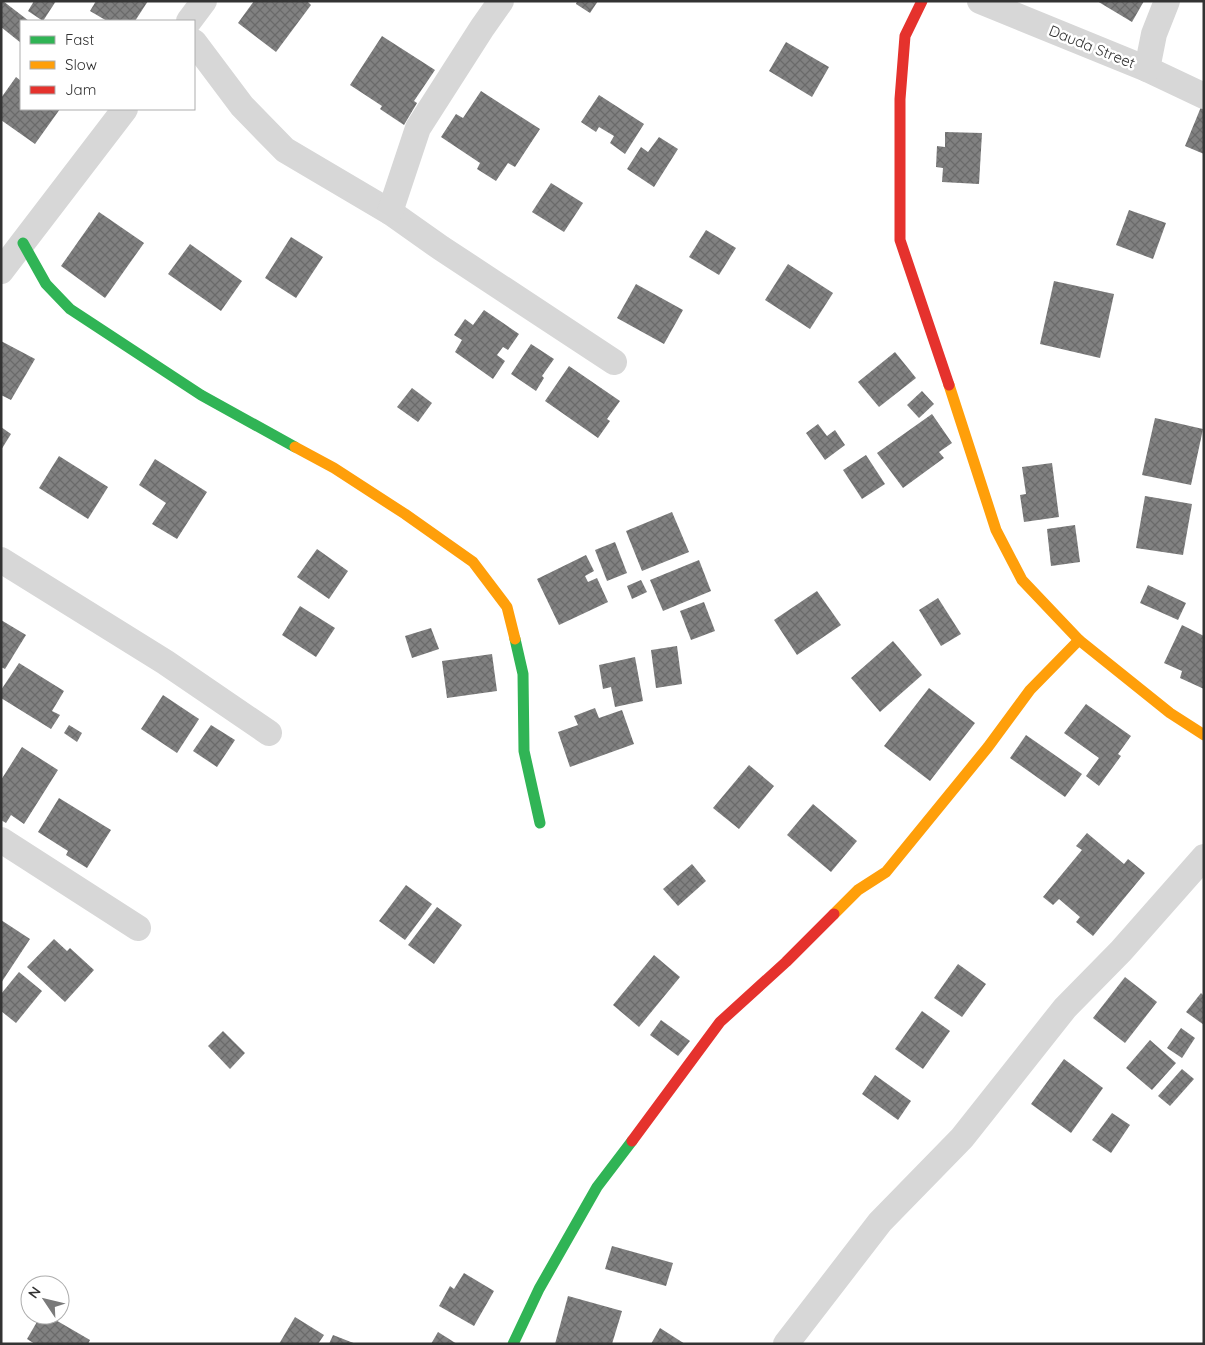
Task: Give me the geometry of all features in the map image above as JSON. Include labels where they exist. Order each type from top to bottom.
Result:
[{"type":"street","points":[[190,20],[204,1]]},
{"type":"street","points":[[390,212],[418,128],[501,1]]},
{"type":"street","points":[[922,1],[905,36],[900,99],[900,240],[996,530],[1022,580],[1079,640],[1170,713],[1204,735]]},
{"type":"street","name":"Dauda Street","points":[[980,1],[1147,69],[1204,96]]},
{"type":"street","points":[[1147,69],[1154,34],[1168,1]]},
{"type":"street","points":[[195,43],[242,106],[285,150],[390,212],[441,248],[614,362]]},
{"type":"street","points":[[1,271],[124,110]]},
{"type":"street","points":[[23,243],[46,284],[70,309],[201,395],[334,468],[405,514],[473,562],[507,607],[523,674],[524,751],[540,823]]},
{"type":"street","points":[[1,560],[165,662],[268,733]]},
{"type":"street","points":[[513,1344],[538,1290],[598,1187],[720,1022],[786,962],[858,890],[886,872],[988,747],[1030,690],[1079,640]]},
{"type":"street","points":[[1,840],[138,928]]},
{"type":"street","points":[[786,1344],[880,1222],[962,1138],[1065,1008],[1120,951],[1204,857]]},
{"type":"building","points":[[1,1],[28,20],[20,20],[20,42],[1,27]]},
{"type":"building","points":[[34,1],[56,1],[44,20],[28,11]]},
{"type":"building","points":[[96,1],[148,1],[136,20],[105,20],[90,11]]},
{"type":"building","points":[[254,1],[307,1],[311,5],[276,52],[238,23]]},
{"type":"building","points":[[577,1],[598,1],[590,13],[576,4]]},
{"type":"building","points":[[1097,1],[1144,1],[1132,22]]},
{"type":"building","points":[[382,36],[435,70],[414,101],[417,103],[404,125],[380,109],[382,106],[350,85]]},
{"type":"building","points":[[786,42],[829,67],[812,97],[769,71]]},
{"type":"building","points":[[16,77],[20,80],[20,110],[59,110],[35,144],[1,120],[1,98]]},
{"type":"building","points":[[481,91],[540,129],[515,167],[508,163],[496,181],[477,169],[480,163],[441,137],[456,114],[463,118]]},
{"type":"building","points":[[599,95],[644,124],[625,154],[610,143],[614,136],[599,127],[596,132],[581,122]]},
{"type":"building","points":[[1201,107],[1204,108],[1204,154],[1185,146]]},
{"type":"building","points":[[945,132],[982,133],[979,184],[942,182],[943,168],[936,167],[937,146],[945,147]]},
{"type":"building","points":[[659,137],[678,149],[654,187],[627,169],[641,147],[648,152]]},
{"type":"building","points":[[551,183],[583,203],[564,232],[532,212]]},
{"type":"building","points":[[1129,210],[1166,223],[1153,259],[1116,245]]},
{"type":"building","points":[[99,212],[144,243],[105,298],[61,266]]},
{"type":"building","points":[[706,230],[736,248],[719,275],[689,257]]},
{"type":"building","points":[[291,237],[323,257],[296,298],[265,278]]},
{"type":"building","points":[[190,244],[242,281],[221,311],[168,274]]},
{"type":"building","points":[[788,264],[833,293],[810,329],[765,300]]},
{"type":"building","points":[[1054,281],[1114,294],[1100,358],[1040,344]]},
{"type":"building","points":[[636,284],[683,310],[664,344],[617,318]]},
{"type":"building","points":[[484,310],[519,334],[508,350],[503,347],[497,355],[505,361],[493,379],[455,352],[462,340],[454,335],[465,319],[473,325]]},
{"type":"building","points":[[1,341],[35,359],[11,400],[1,395]]},
{"type":"building","points":[[531,344],[554,359],[542,376],[544,378],[536,391],[511,374]]},
{"type":"building","points":[[895,352],[916,378],[879,407],[858,382]]},
{"type":"building","points":[[569,366],[620,401],[607,419],[610,421],[598,438],[545,401]]},
{"type":"building","points":[[412,388],[432,403],[418,422],[397,407]]},
{"type":"building","points":[[922,391],[934,404],[919,418],[907,405]]},
{"type":"building","points":[[932,414],[952,443],[939,452],[944,458],[903,488],[877,453]]},
{"type":"building","points":[[1155,418],[1203,429],[1191,485],[1142,475]]},
{"type":"building","points":[[818,424],[827,436],[835,430],[845,445],[825,460],[806,433]]},
{"type":"building","points":[[1,427],[11,434],[1,450]]},
{"type":"building","points":[[866,455],[885,484],[862,499],[843,470]]},
{"type":"building","points":[[59,456],[108,487],[88,519],[39,488]]},
{"type":"building","points":[[155,459],[207,492],[177,539],[152,524],[166,503],[139,485]]},
{"type":"building","points":[[1052,463],[1059,517],[1024,522],[1020,495],[1026,494],[1022,467]]},
{"type":"building","points":[[1145,496],[1192,504],[1183,555],[1136,548]]},
{"type":"building","points":[[672,512],[689,552],[642,571],[626,531]]},
{"type":"building","points":[[1075,525],[1080,562],[1051,566],[1047,529]]},
{"type":"building","points":[[615,542],[627,573],[607,581],[595,550]]},
{"type":"building","points":[[317,549],[348,571],[329,599],[297,577]]},
{"type":"building","points":[[586,555],[594,571],[585,576],[588,582],[597,578],[608,602],[559,625],[537,579]]},
{"type":"building","points":[[699,560],[711,591],[663,611],[650,580]]},
{"type":"building","points":[[641,580],[647,592],[632,599],[627,586]]},
{"type":"building","points":[[1148,585],[1186,603],[1178,620],[1140,603]]},
{"type":"building","points":[[817,591],[841,625],[797,655],[774,620]]},
{"type":"building","points":[[938,598],[961,634],[941,646],[919,610]]},
{"type":"building","points":[[704,602],[715,631],[691,640],[680,611]]},
{"type":"building","points":[[300,606],[335,628],[316,657],[282,635]]},
{"type":"building","points":[[1,620],[26,635],[5,669],[1,667]]},
{"type":"building","points":[[1182,625],[1204,636],[1204,689],[1180,678],[1182,671],[1164,663]]},
{"type":"building","points":[[431,628],[439,649],[412,658],[405,636]]},
{"type":"building","points":[[893,641],[922,675],[880,712],[851,678]]},
{"type":"building","points":[[677,646],[682,684],[656,688],[651,650]]},
{"type":"building","points":[[492,654],[497,691],[447,698],[442,661]]},
{"type":"building","points":[[635,657],[643,701],[615,707],[611,687],[603,689],[599,665]]},
{"type":"building","points":[[19,663],[64,691],[52,711],[60,715],[51,729],[1,698],[1,690]]},
{"type":"building","points":[[929,688],[975,723],[930,781],[884,746]]},
{"type":"building","points":[[163,695],[199,719],[177,753],[141,729]]},
{"type":"building","points":[[1086,704],[1131,736],[1118,754],[1121,756],[1099,786],[1086,776],[1099,758],[1064,733]]},
{"type":"building","points":[[595,708],[599,718],[622,710],[634,744],[570,767],[558,732],[578,725],[574,716]]},
{"type":"building","points":[[69,725],[82,733],[77,742],[64,733]]},
{"type":"building","points":[[211,725],[235,740],[217,767],[193,751]]},
{"type":"building","points":[[1026,735],[1082,774],[1065,797],[1010,758]]},
{"type":"building","points":[[22,747],[58,770],[24,824],[11,815],[6,823],[1,820],[1,780]]},
{"type":"building","points":[[749,765],[774,786],[739,829],[713,808]]},
{"type":"building","points":[[59,798],[111,830],[87,868],[66,855],[68,851],[38,832]]},
{"type":"building","points":[[813,804],[857,841],[831,872],[787,835]]},
{"type":"building","points":[[1087,833],[1124,864],[1128,859],[1145,873],[1093,936],[1076,922],[1080,917],[1059,899],[1053,905],[1043,897],[1082,850],[1076,846]]},
{"type":"building","points":[[692,864],[706,881],[678,906],[663,889]]},
{"type":"building","points":[[406,885],[432,904],[405,940],[379,921]]},
{"type":"building","points":[[437,907],[462,925],[434,964],[408,945]]},
{"type":"building","points":[[1,920],[30,939],[1,983]]},
{"type":"building","points":[[54,939],[67,951],[70,948],[94,970],[65,1002],[27,967]]},
{"type":"building","points":[[654,955],[680,977],[639,1027],[613,1005]]},
{"type":"building","points":[[958,964],[986,984],[962,1017],[934,998]]},
{"type":"building","points":[[19,972],[42,991],[16,1023],[1,1011],[1,994]]},
{"type":"building","points":[[1125,977],[1157,1002],[1125,1043],[1093,1018]]},
{"type":"building","points":[[1201,993],[1204,996],[1204,1025],[1186,1012]]},
{"type":"building","points":[[922,1011],[950,1031],[923,1069],[895,1049]]},
{"type":"building","points":[[661,1020],[690,1041],[678,1056],[650,1035]]},
{"type":"building","points":[[1181,1028],[1195,1038],[1182,1058],[1167,1048]]},
{"type":"building","points":[[223,1031],[245,1053],[230,1069],[208,1046]]},
{"type":"building","points":[[1150,1040],[1176,1063],[1152,1090],[1126,1068]]},
{"type":"building","points":[[1064,1059],[1103,1088],[1071,1133],[1031,1104]]},
{"type":"building","points":[[1182,1069],[1194,1079],[1170,1106],[1158,1096]]},
{"type":"building","points":[[875,1075],[911,1101],[898,1120],[862,1094]]},
{"type":"building","points":[[1112,1113],[1130,1125],[1111,1153],[1092,1140]]},
{"type":"building","points":[[612,1246],[673,1263],[666,1286],[605,1269]]},
{"type":"building","points":[[464,1273],[494,1291],[474,1326],[439,1306],[450,1286],[454,1289]]},
{"type":"building","points":[[568,1296],[622,1311],[612,1344],[555,1344]]},
{"type":"building","points":[[295,1317],[324,1335],[318,1344],[279,1344]]},
{"type":"building","points":[[35,1325],[64,1325],[90,1340],[88,1344],[35,1344],[27,1339]]},
{"type":"building","points":[[660,1328],[685,1344],[651,1344]]},
{"type":"building","points":[[438,1332],[457,1344],[431,1344]]},
{"type":"building","points":[[333,1335],[356,1344],[329,1344]]},
{"type":"traffic: fast","points":[[23,243],[46,284],[70,309],[201,395],[295,447]]},
{"type":"traffic: fast","points":[[515,639],[523,674],[524,751],[540,823]]},
{"type":"traffic: fast","points":[[513,1344],[539,1289],[597,1187],[632,1141]]},
{"type":"traffic: slow","points":[[949,385],[996,530],[1022,580],[1079,640],[1170,713],[1204,735]]},
{"type":"traffic: slow","points":[[295,447],[334,468],[405,514],[473,562],[507,607],[515,639]]},
{"type":"traffic: slow","points":[[834,914],[858,890],[886,872],[988,747],[1030,690],[1079,640]]},
{"type":"traffic: jam","points":[[922,1],[905,36],[900,99],[900,240],[949,385]]},
{"type":"traffic: jam","points":[[632,1141],[720,1022],[786,962],[834,914]]}]
